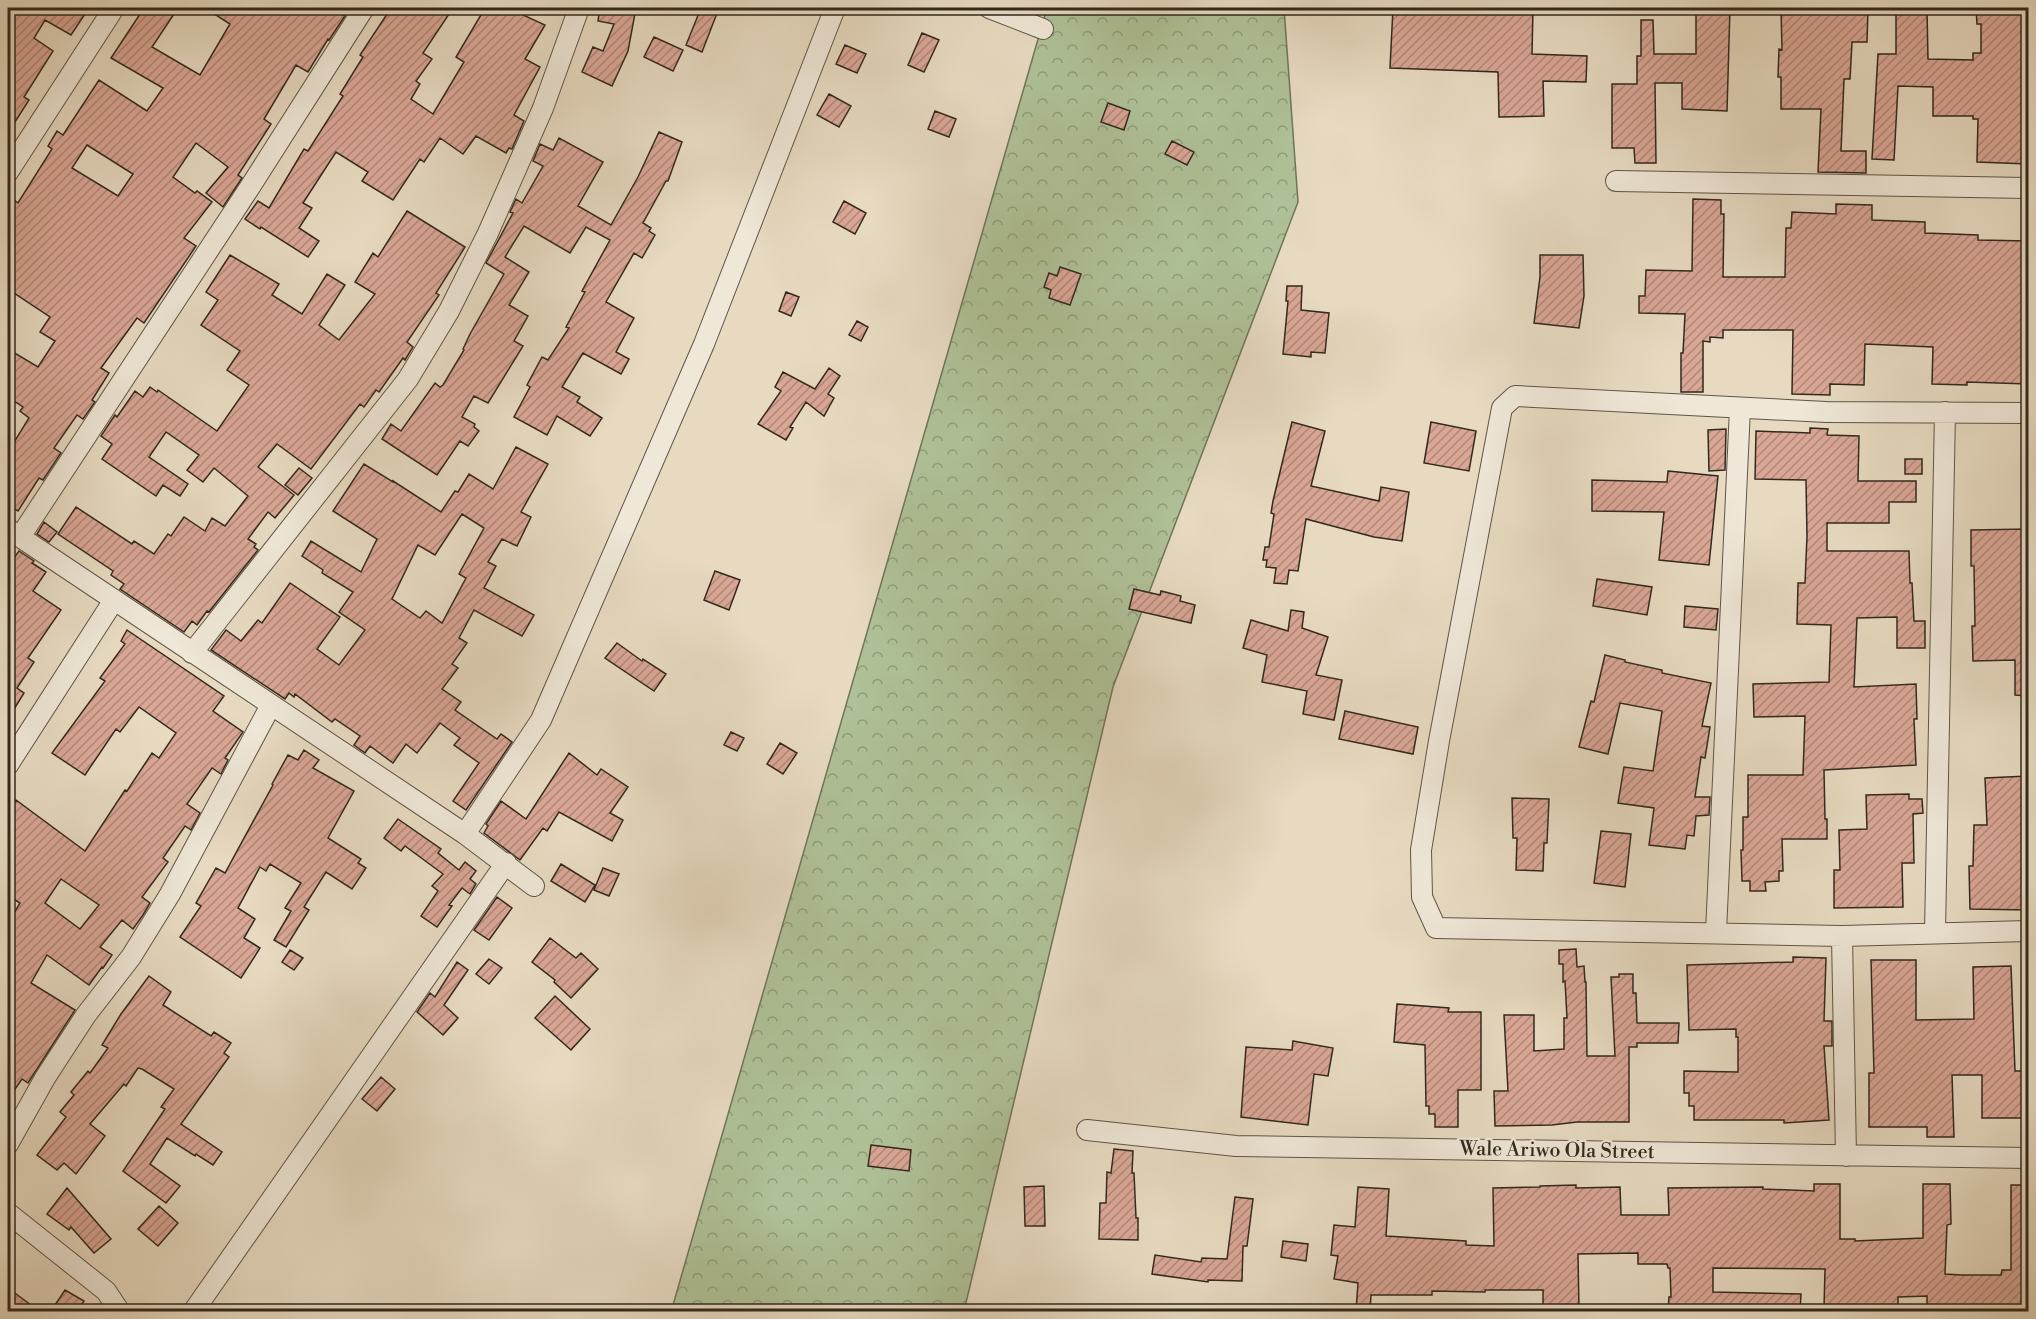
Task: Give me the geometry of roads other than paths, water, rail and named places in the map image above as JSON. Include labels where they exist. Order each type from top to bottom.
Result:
[{"type":"street","points":[[8,172],[114,8]]},
{"type":"street","points":[[364,8],[256,177],[14,533],[465,834],[534,886]]},
{"type":"street","points":[[192,653],[408,379],[449,311],[488,234],[543,108],[579,8]]},
{"type":"street","points":[[465,834],[541,720],[704,344],[835,8]]},
{"type":"street","points":[[989,8],[1043,29]]},
{"type":"street","points":[[1616,181],[2028,188]]},
{"type":"street","points":[[2028,413],[1826,412],[1515,396],[1502,408],[1439,741],[1422,850],[1422,897],[1436,927],[1842,936],[2028,931]]},
{"type":"street","points":[[1716,932],[1740,408]]},
{"type":"street","points":[[1935,932],[1946,412]]},
{"type":"street","points":[[8,765],[114,600]]},
{"type":"street","points":[[8,1144],[45,1078],[86,1015],[130,957],[170,894],[271,705]]},
{"type":"street","points":[[193,1311],[506,863]]},
{"type":"street","points":[[1842,936],[1846,1156]]},
{"type":"street","name":"Wale Ariwo Ola Street","points":[[1087,1130],[1236,1146],[2028,1158]]},
{"type":"street","points":[[8,1213],[106,1291],[120,1311]]}]
